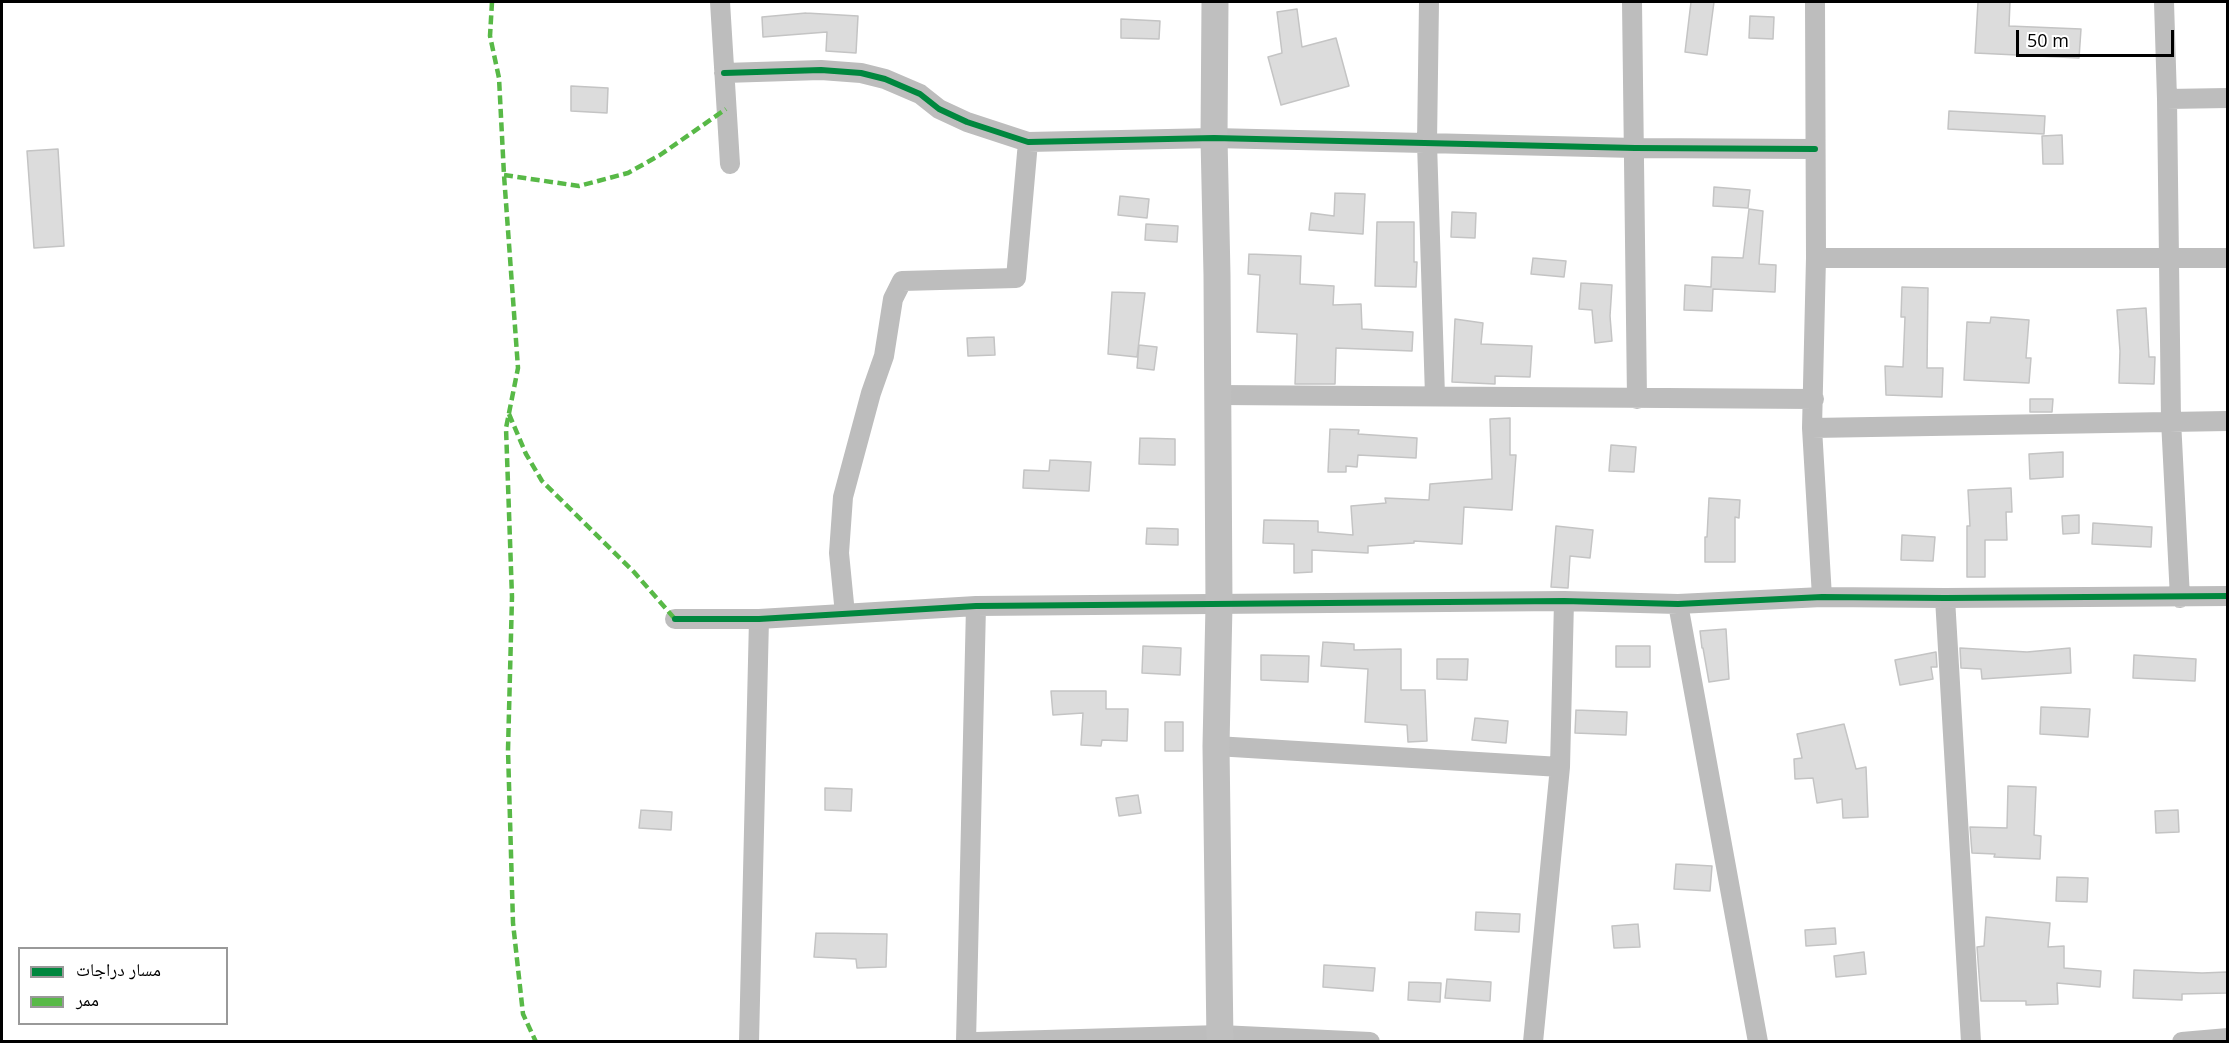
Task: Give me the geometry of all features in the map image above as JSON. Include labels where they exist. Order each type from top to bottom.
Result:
[{"type":"street","points":[[720,2],[730,164]]},
{"type":"street","points":[[1215,2],[1214,138],[1219,604],[1216,746],[1220,1038]]},
{"type":"street","points":[[1429,2],[1427,143],[1435,396]]},
{"type":"street","points":[[1632,2],[1637,399]]},
{"type":"street","points":[[1815,2],[1816,258],[1812,428],[1822,597]]},
{"type":"street","points":[[2164,2],[2171,420],[2180,597]]},
{"type":"street","points":[[724,73],[821,70],[861,73],[885,79],[920,94],[939,109],[967,122],[1028,142],[1214,138],[1635,148],[1815,149]]},
{"type":"street","points":[[2167,99],[2228,98]]},
{"type":"street","points":[[845,614],[839,553],[843,497],[871,393],[884,356],[893,299],[902,281],[1016,278],[1028,142]]},
{"type":"street","points":[[1816,258],[2228,258]]},
{"type":"street","points":[[1218,395],[1814,399]]},
{"type":"street","points":[[1812,428],[2171,420],[2228,421]]},
{"type":"street","points":[[675,619],[759,619],[976,606],[1564,601],[1678,604],[1822,597],[2228,596]]},
{"type":"street","points":[[1945,598],[1971,1041]]},
{"type":"street","points":[[1533,1041],[1560,767],[1564,601]]},
{"type":"street","points":[[1678,604],[1758,1041]]},
{"type":"street","points":[[966,1041],[976,606]]},
{"type":"street","points":[[749,1041],[759,619]]},
{"type":"street","points":[[1216,746],[1560,767]]},
{"type":"street","points":[[976,1041],[1220,1038],[1370,1041]]},
{"type":"street","points":[[2182,1041],[2228,1038]]},
{"type":"building","points":[[1691,2],[1714,2],[1707,55],[1685,52]]},
{"type":"building","points":[[1978,2],[2010,2],[2009,26],[2081,29],[2079,58],[1975,53]]},
{"type":"building","points":[[1297,9],[1302,47],[1336,38],[1349,86],[1281,105],[1268,57],[1282,53],[1277,12]]},
{"type":"building","points":[[806,13],[858,16],[856,53],[826,51],[827,32],[763,37],[762,17]]},
{"type":"building","points":[[1750,16],[1774,17],[1773,39],[1749,38]]},
{"type":"building","points":[[1121,19],[1160,21],[1159,39],[1121,38]]},
{"type":"building","points":[[571,86],[608,88],[607,113],[571,111]]},
{"type":"building","points":[[1949,111],[2045,116],[2044,134],[1948,129]]},
{"type":"building","points":[[2062,135],[2063,164],[2043,164],[2042,136]]},
{"type":"building","points":[[58,149],[64,246],[34,248],[27,151]]},
{"type":"building","points":[[1714,187],[1750,190],[1748,208],[1713,206]]},
{"type":"building","points":[[1335,193],[1365,194],[1363,234],[1309,230],[1311,213],[1334,216]]},
{"type":"building","points":[[1120,196],[1149,199],[1147,218],[1118,215]]},
{"type":"building","points":[[1749,209],[1763,211],[1759,264],[1776,265],[1775,292],[1713,289],[1712,311],[1684,310],[1685,285],[1711,287],[1712,257],[1743,258]]},
{"type":"building","points":[[1452,212],[1476,213],[1475,238],[1451,237]]},
{"type":"building","points":[[1377,222],[1414,222],[1416,287],[1375,286]]},
{"type":"building","points":[[1146,224],[1178,226],[1177,242],[1145,240]]},
{"type":"building","points":[[1249,254],[1301,256],[1300,284],[1334,286],[1333,305],[1361,304],[1362,329],[1413,332],[1412,351],[1336,348],[1335,384],[1295,384],[1297,334],[1257,332],[1260,275],[1248,274]]},
{"type":"building","points":[[1533,258],[1566,261],[1564,277],[1531,274]]},
{"type":"building","points":[[1581,283],[1612,285],[1610,316],[1612,341],[1595,343],[1592,310],[1579,309]]},
{"type":"building","points":[[1902,287],[1928,288],[1927,368],[1943,368],[1942,397],[1886,395],[1885,366],[1903,367],[1905,317],[1901,317]]},
{"type":"building","points":[[1112,292],[1145,293],[1137,357],[1108,354]]},
{"type":"building","points":[[2146,308],[2149,357],[2155,357],[2154,384],[2119,383],[2120,351],[2117,310]]},
{"type":"building","points":[[1991,317],[2029,320],[2026,358],[2031,358],[2029,383],[1964,380],[1967,322],[1990,323]]},
{"type":"building","points":[[1455,319],[1483,323],[1481,344],[1532,346],[1530,377],[1495,376],[1495,384],[1452,382]]},
{"type":"building","points":[[994,337],[995,355],[968,356],[967,338]]},
{"type":"building","points":[[1139,345],[1157,347],[1154,370],[1137,368]]},
{"type":"building","points":[[2030,399],[2053,399],[2052,412],[2030,412]]},
{"type":"building","points":[[1510,418],[1510,455],[1516,455],[1512,510],[1464,507],[1462,544],[1414,541],[1414,543],[1368,546],[1368,553],[1312,550],[1312,572],[1294,573],[1294,544],[1263,543],[1264,520],[1318,521],[1318,532],[1353,535],[1351,506],[1386,503],[1385,498],[1429,500],[1430,484],[1492,479],[1490,419]]},
{"type":"building","points":[[1330,429],[1359,430],[1358,434],[1417,438],[1416,458],[1358,455],[1357,467],[1346,466],[1346,472],[1328,472]]},
{"type":"building","points":[[1140,438],[1175,439],[1175,465],[1139,464]]},
{"type":"building","points":[[1611,445],[1636,447],[1634,472],[1609,471]]},
{"type":"building","points":[[2063,452],[2063,477],[2030,479],[2029,454]]},
{"type":"building","points":[[1050,460],[1091,462],[1089,491],[1023,488],[1024,470],[1049,471]]},
{"type":"building","points":[[2011,488],[2012,512],[2006,512],[2007,540],[1985,540],[1985,577],[1967,577],[1967,526],[1970,526],[1968,490]]},
{"type":"building","points":[[1709,498],[1740,500],[1739,518],[1735,517],[1735,562],[1705,562]]},
{"type":"building","points":[[2079,515],[2079,533],[2063,534],[2062,516]]},
{"type":"building","points":[[2093,523],[2152,527],[2151,547],[2092,544]]},
{"type":"building","points":[[1556,526],[1593,530],[1590,558],[1570,556],[1568,588],[1551,587]]},
{"type":"building","points":[[1147,528],[1178,529],[1178,545],[1146,544]]},
{"type":"building","points":[[1902,535],[1935,537],[1933,561],[1901,560]]},
{"type":"building","points":[[1726,629],[1729,679],[1709,682],[1700,631]]},
{"type":"building","points":[[1323,642],[1354,644],[1354,650],[1401,649],[1401,690],[1425,690],[1427,741],[1408,742],[1407,725],[1365,722],[1368,669],[1321,666]]},
{"type":"building","points":[[1143,646],[1181,648],[1180,675],[1142,673]]},
{"type":"building","points":[[1616,646],[1650,646],[1650,667],[1616,667]]},
{"type":"building","points":[[1960,648],[2027,652],[2070,648],[2071,673],[1982,679],[1981,669],[1961,668]]},
{"type":"building","points":[[1936,652],[1937,667],[1931,667],[1933,679],[1900,685],[1895,660]]},
{"type":"building","points":[[1261,655],[1309,656],[1308,682],[1261,680]]},
{"type":"building","points":[[2134,655],[2196,659],[2195,681],[2133,678]]},
{"type":"building","points":[[1437,659],[1468,659],[1467,680],[1437,679]]},
{"type":"building","points":[[1051,691],[1106,691],[1106,709],[1128,709],[1127,741],[1102,740],[1101,746],[1081,745],[1083,713],[1053,715]]},
{"type":"building","points":[[2041,707],[2090,709],[2088,737],[2040,734]]},
{"type":"building","points":[[1576,710],[1627,712],[1626,735],[1575,733]]},
{"type":"building","points":[[1475,718],[1508,721],[1506,743],[1472,740]]},
{"type":"building","points":[[1165,722],[1183,722],[1183,751],[1165,751]]},
{"type":"building","points":[[1844,724],[1856,769],[1866,767],[1868,817],[1843,818],[1842,799],[1817,803],[1813,778],[1795,779],[1794,759],[1802,758],[1797,734]]},
{"type":"building","points":[[2008,786],[2036,787],[2034,835],[2041,836],[2040,859],[1994,857],[1995,854],[1972,853],[1970,827],[2007,828]]},
{"type":"building","points":[[825,788],[852,789],[851,811],[825,810]]},
{"type":"building","points":[[1138,795],[1141,813],[1119,816],[1116,798]]},
{"type":"building","points":[[641,810],[672,812],[671,830],[639,828]]},
{"type":"building","points":[[2178,810],[2179,832],[2156,833],[2155,811]]},
{"type":"building","points":[[1676,864],[1712,866],[1710,891],[1674,889]]},
{"type":"building","points":[[2057,877],[2088,878],[2087,902],[2056,901]]},
{"type":"building","points":[[1476,912],[1520,914],[1519,932],[1475,930]]},
{"type":"building","points":[[1986,917],[2050,923],[2048,947],[2064,946],[2064,968],[2101,971],[2100,987],[2057,983],[2058,1004],[2026,1005],[2026,1001],[1981,1001],[1977,947],[1984,946]]},
{"type":"building","points":[[1638,924],[1640,947],[1614,948],[1612,926]]},
{"type":"building","points":[[1835,928],[1836,944],[1806,946],[1805,930]]},
{"type":"building","points":[[816,933],[887,934],[886,967],[857,968],[856,959],[814,957]]},
{"type":"building","points":[[1864,952],[1866,974],[1836,977],[1834,956]]},
{"type":"building","points":[[1324,965],[1375,968],[1373,991],[1323,987]]},
{"type":"building","points":[[2134,970],[2227,972],[2227,993],[2182,994],[2182,1000],[2133,998]]},
{"type":"building","points":[[1447,979],[1491,982],[1490,1001],[1445,998]]},
{"type":"building","points":[[1409,982],[1441,983],[1440,1002],[1408,1000]]},
{"type":"marked path","points":[[492,2],[490,36],[499,78],[518,368],[506,428],[512,597],[508,750],[513,923],[523,1014],[536,1042]]},
{"type":"marked path","points":[[504,175],[579,186],[628,173],[660,155],[726,109]]},
{"type":"marked path","points":[[509,414],[526,454],[542,481],[634,572],[675,619]]},
{"type":"cycle path","points":[[724,73],[821,70],[861,73],[885,79],[920,94],[939,109],[967,122],[1028,142],[1214,138],[1635,148],[1815,149]]},
{"type":"cycle path","points":[[675,619],[759,619],[976,606],[1564,601],[1678,604],[1822,597],[2228,596]]}]
